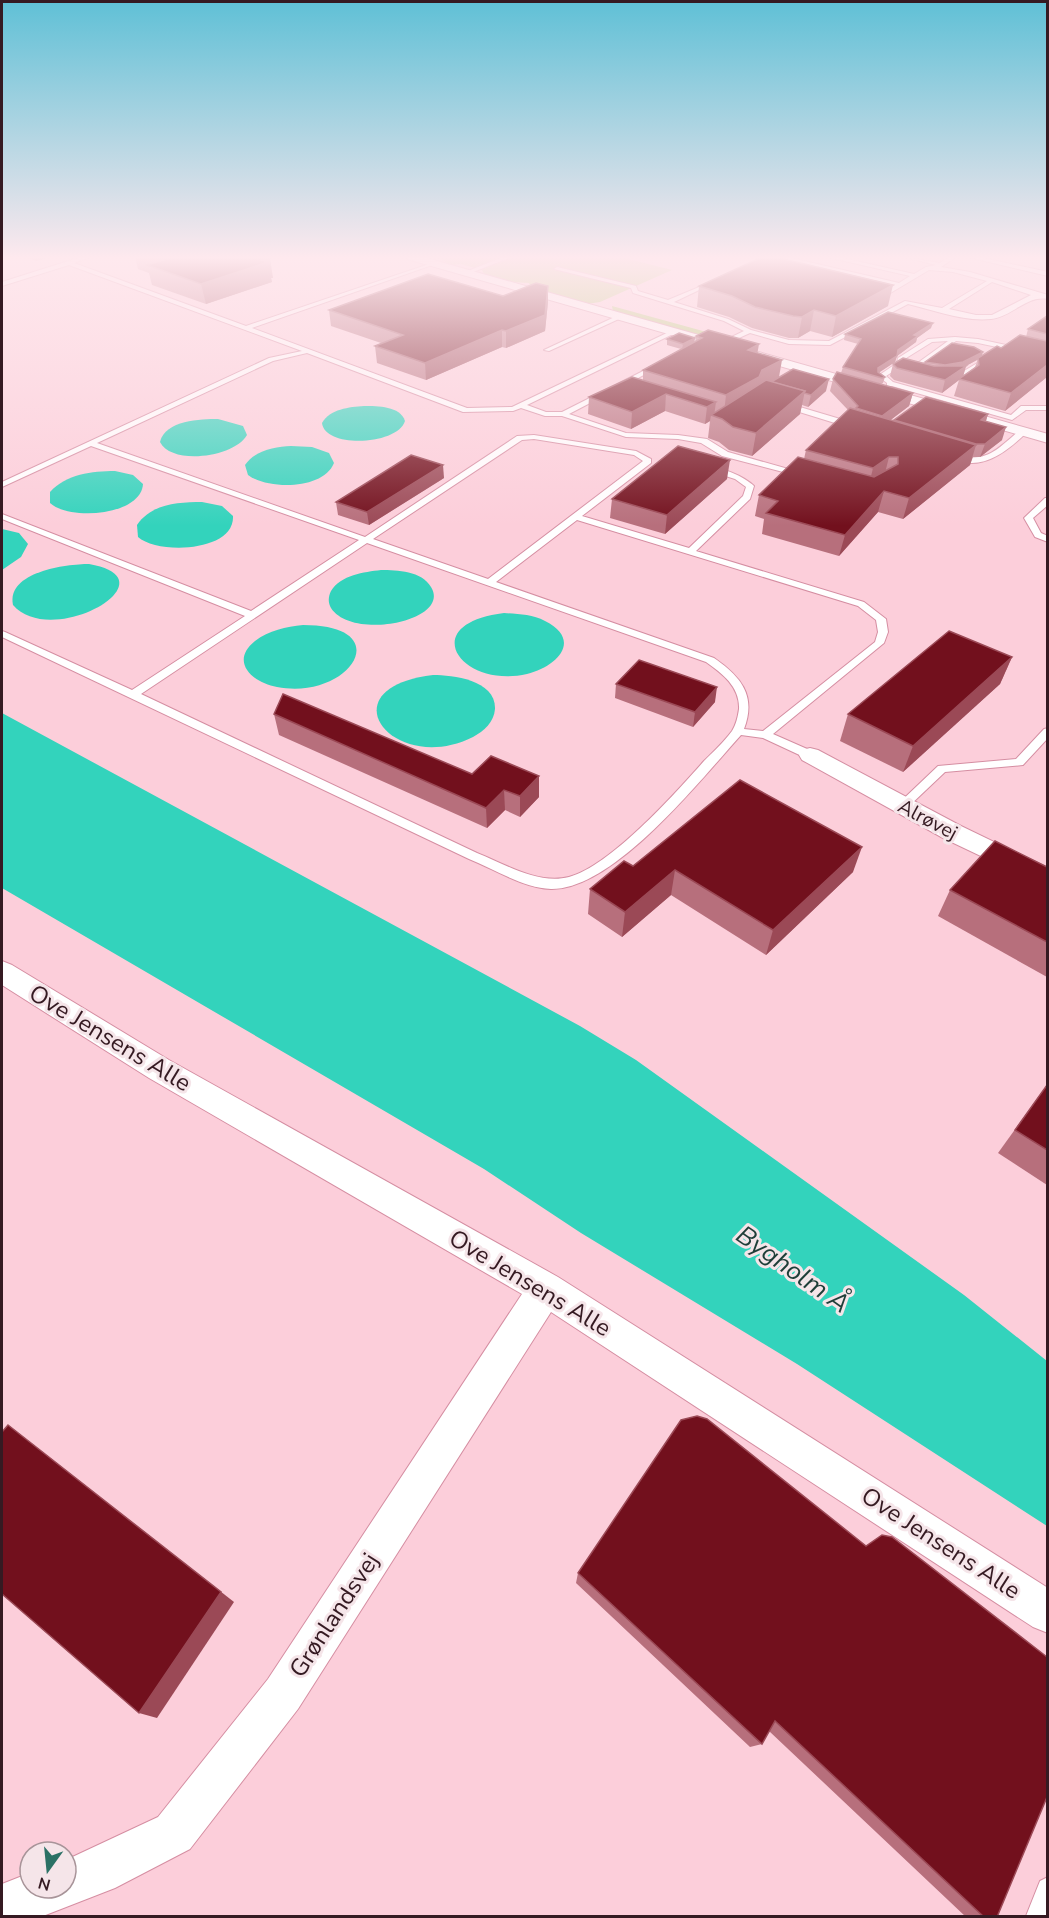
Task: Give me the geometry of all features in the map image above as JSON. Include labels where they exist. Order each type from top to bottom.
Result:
[{"type":"street","points":[[716,347],[799,371],[886,387],[919,406],[993,418],[1023,432],[1047,439]]},
{"type":"street","name":"Alrøvej","points":[[810,755],[1047,879]]},
{"type":"street","name":"Ove Jensens Alle","points":[[2,972],[159,1069],[546,1289],[1047,1612]]},
{"type":"street","name":"Grønlandsvej","points":[[78,1879],[174,1833],[283,1694],[546,1289]]},
{"type":"street","points":[[2,1908],[23,1900]]},
{"type":"lane","points":[[289,347],[466,410],[513,409],[643,347]]},
{"type":"lane","points":[[547,350],[555,347]]},
{"type":"lane","points":[[900,364],[900,358],[919,347]]},
{"type":"lane","points":[[912,370],[945,347]]},
{"type":"lane","points":[[941,375],[968,376],[1004,347]]},
{"type":"lane","points":[[1007,347],[1047,356]]},
{"type":"lane","points":[[2,485],[271,359],[307,353]]},
{"type":"lane","points":[[563,414],[667,361]]},
{"type":"lane","points":[[900,364],[922,372]]},
{"type":"lane","points":[[900,364],[881,376],[886,387],[943,398],[993,418],[1012,418],[1024,408],[1047,408]]},
{"type":"lane","points":[[620,385],[630,388]]},
{"type":"lane","points":[[943,398],[951,392]]},
{"type":"lane","points":[[772,400],[859,427]]},
{"type":"lane","points":[[520,405],[545,414],[563,414],[626,435],[691,438],[718,446],[725,454],[814,479]]},
{"type":"lane","points":[[948,454],[970,461],[985,461],[1023,432]]},
{"type":"lane","points":[[691,438],[700,433]]},
{"type":"lane","points":[[133,694],[520,438],[534,437],[636,453],[648,461]]},
{"type":"lane","points":[[2,634],[473,856],[521,876],[552,884],[579,880],[609,861],[664,810],[738,731],[745,715],[745,700],[735,681],[710,660],[491,581],[364,541],[91,444]]},
{"type":"lane","points":[[491,581],[578,517],[648,461],[658,460]]},
{"type":"lane","points":[[690,552],[747,497],[750,486],[738,477],[703,467]]},
{"type":"lane","points":[[1047,500],[1028,518],[1038,535],[1047,539]]},
{"type":"lane","points":[[2,516],[252,615]]},
{"type":"lane","points":[[578,517],[861,604],[881,619],[883,632],[879,643],[765,735]]},
{"type":"lane","points":[[738,731],[765,735],[810,755]]},
{"type":"lane","points":[[903,805],[942,769],[1019,762],[1047,731]]},
{"type":"lane","points":[[1038,1917],[1047,1889]]},
{"type":"water","points":[[364,406],[394,410],[405,421],[400,429],[390,435],[362,441],[335,437],[326,431],[322,423],[325,418],[346,408]]},
{"type":"water","points":[[218,419],[243,426],[247,435],[230,449],[204,456],[177,454],[160,442],[163,435],[176,425],[193,420]]},
{"type":"water","points":[[312,447],[329,453],[334,463],[328,472],[319,478],[294,485],[268,483],[248,475],[245,465],[254,456],[272,448]]},
{"type":"water","points":[[115,471],[133,475],[143,484],[139,495],[118,509],[103,512],[72,512],[59,509],[50,503],[50,492],[72,477]]},
{"type":"water","points":[[202,502],[222,506],[233,516],[230,528],[222,537],[194,547],[177,548],[148,543],[138,537],[137,525],[157,508]]},
{"type":"water","points":[[2,529],[19,533],[28,544],[21,557],[2,570]]},
{"type":"water","points":[[89,564],[112,572],[119,583],[113,595],[98,607],[77,616],[54,620],[31,617],[13,605],[13,594],[28,578],[53,568]]},
{"type":"water","points":[[381,570],[409,572],[422,578],[431,587],[434,599],[427,609],[414,617],[397,623],[377,625],[342,618],[331,608],[330,593],[341,581],[360,573]]},
{"type":"water","points":[[504,613],[535,617],[556,628],[564,644],[562,652],[548,665],[527,674],[503,676],[483,672],[467,664],[457,653],[455,641],[461,629],[477,619]]},
{"type":"water","points":[[303,625],[333,628],[350,637],[356,648],[353,661],[342,674],[325,683],[303,688],[277,687],[260,681],[247,670],[244,656],[255,641],[278,630]]},
{"type":"water","points":[[433,675],[462,678],[481,685],[489,691],[495,709],[493,718],[485,729],[473,737],[444,746],[418,746],[396,738],[382,726],[377,711],[382,696],[400,683]]},
{"type":"water","name":"Bygholm Å","points":[[2,713],[580,1026],[636,1060],[964,1295],[1047,1361],[1047,1526],[797,1364],[581,1233],[484,1169],[2,888]]},
{"type":"building","points":[[376,347],[463,347],[425,363]]},
{"type":"building","points":[[686,347],[754,347],[748,350],[782,360],[762,370],[759,377],[726,395],[643,370]]},
{"type":"building","points":[[856,347],[903,347],[898,350],[897,356],[878,368],[878,372],[885,377],[843,367]]},
{"type":"building","points":[[947,347],[971,347],[983,352],[963,362],[945,365],[925,362]]},
{"type":"building","points":[[996,347],[1047,347],[1047,365],[1011,393],[959,379],[979,365],[978,358]]},
{"type":"building","points":[[903,358],[934,366],[966,366],[945,380],[897,368],[893,364]]},
{"type":"building","points":[[793,369],[829,379],[811,395],[804,393],[805,391],[771,382]]},
{"type":"building","points":[[837,372],[913,393],[882,416],[856,408],[858,406],[833,379]]},
{"type":"building","points":[[632,377],[716,402],[707,407],[666,394],[632,412],[589,397]]},
{"type":"building","points":[[766,380],[805,391],[756,433],[733,427],[711,415]]},
{"type":"building","points":[[926,397],[988,414],[981,420],[1006,427],[985,444],[976,444],[894,420]]},
{"type":"building","points":[[850,408],[976,445],[909,498],[884,491],[845,535],[766,513],[778,501],[759,495],[798,457],[874,477],[898,464],[898,457],[889,457],[873,468],[806,450]]},
{"type":"building","points":[[678,446],[730,460],[667,515],[612,499]]},
{"type":"building","points":[[411,455],[443,465],[367,512],[336,502]]},
{"type":"building","points":[[949,631],[1012,657],[913,746],[848,714]]},
{"type":"building","points":[[639,660],[717,687],[695,712],[616,684]]},
{"type":"building","points":[[283,694],[472,774],[491,756],[539,776],[520,796],[504,790],[486,808],[274,714]]},
{"type":"building","points":[[740,780],[862,847],[773,930],[675,870],[625,912],[590,889],[624,861],[633,866]]},
{"type":"building","points":[[995,841],[1047,867],[1047,942],[950,890]]},
{"type":"building","points":[[1047,1085],[1047,1150],[1015,1130]]},
{"type":"building","points":[[697,1416],[707,1419],[866,1546],[882,1535],[892,1537],[1047,1657],[1047,1797],[997,1917],[984,1917],[775,1721],[762,1744],[578,1573],[681,1420]]},
{"type":"building","points":[[8,1425],[221,1592],[139,1713],[2,1594],[2,1432]]}]
